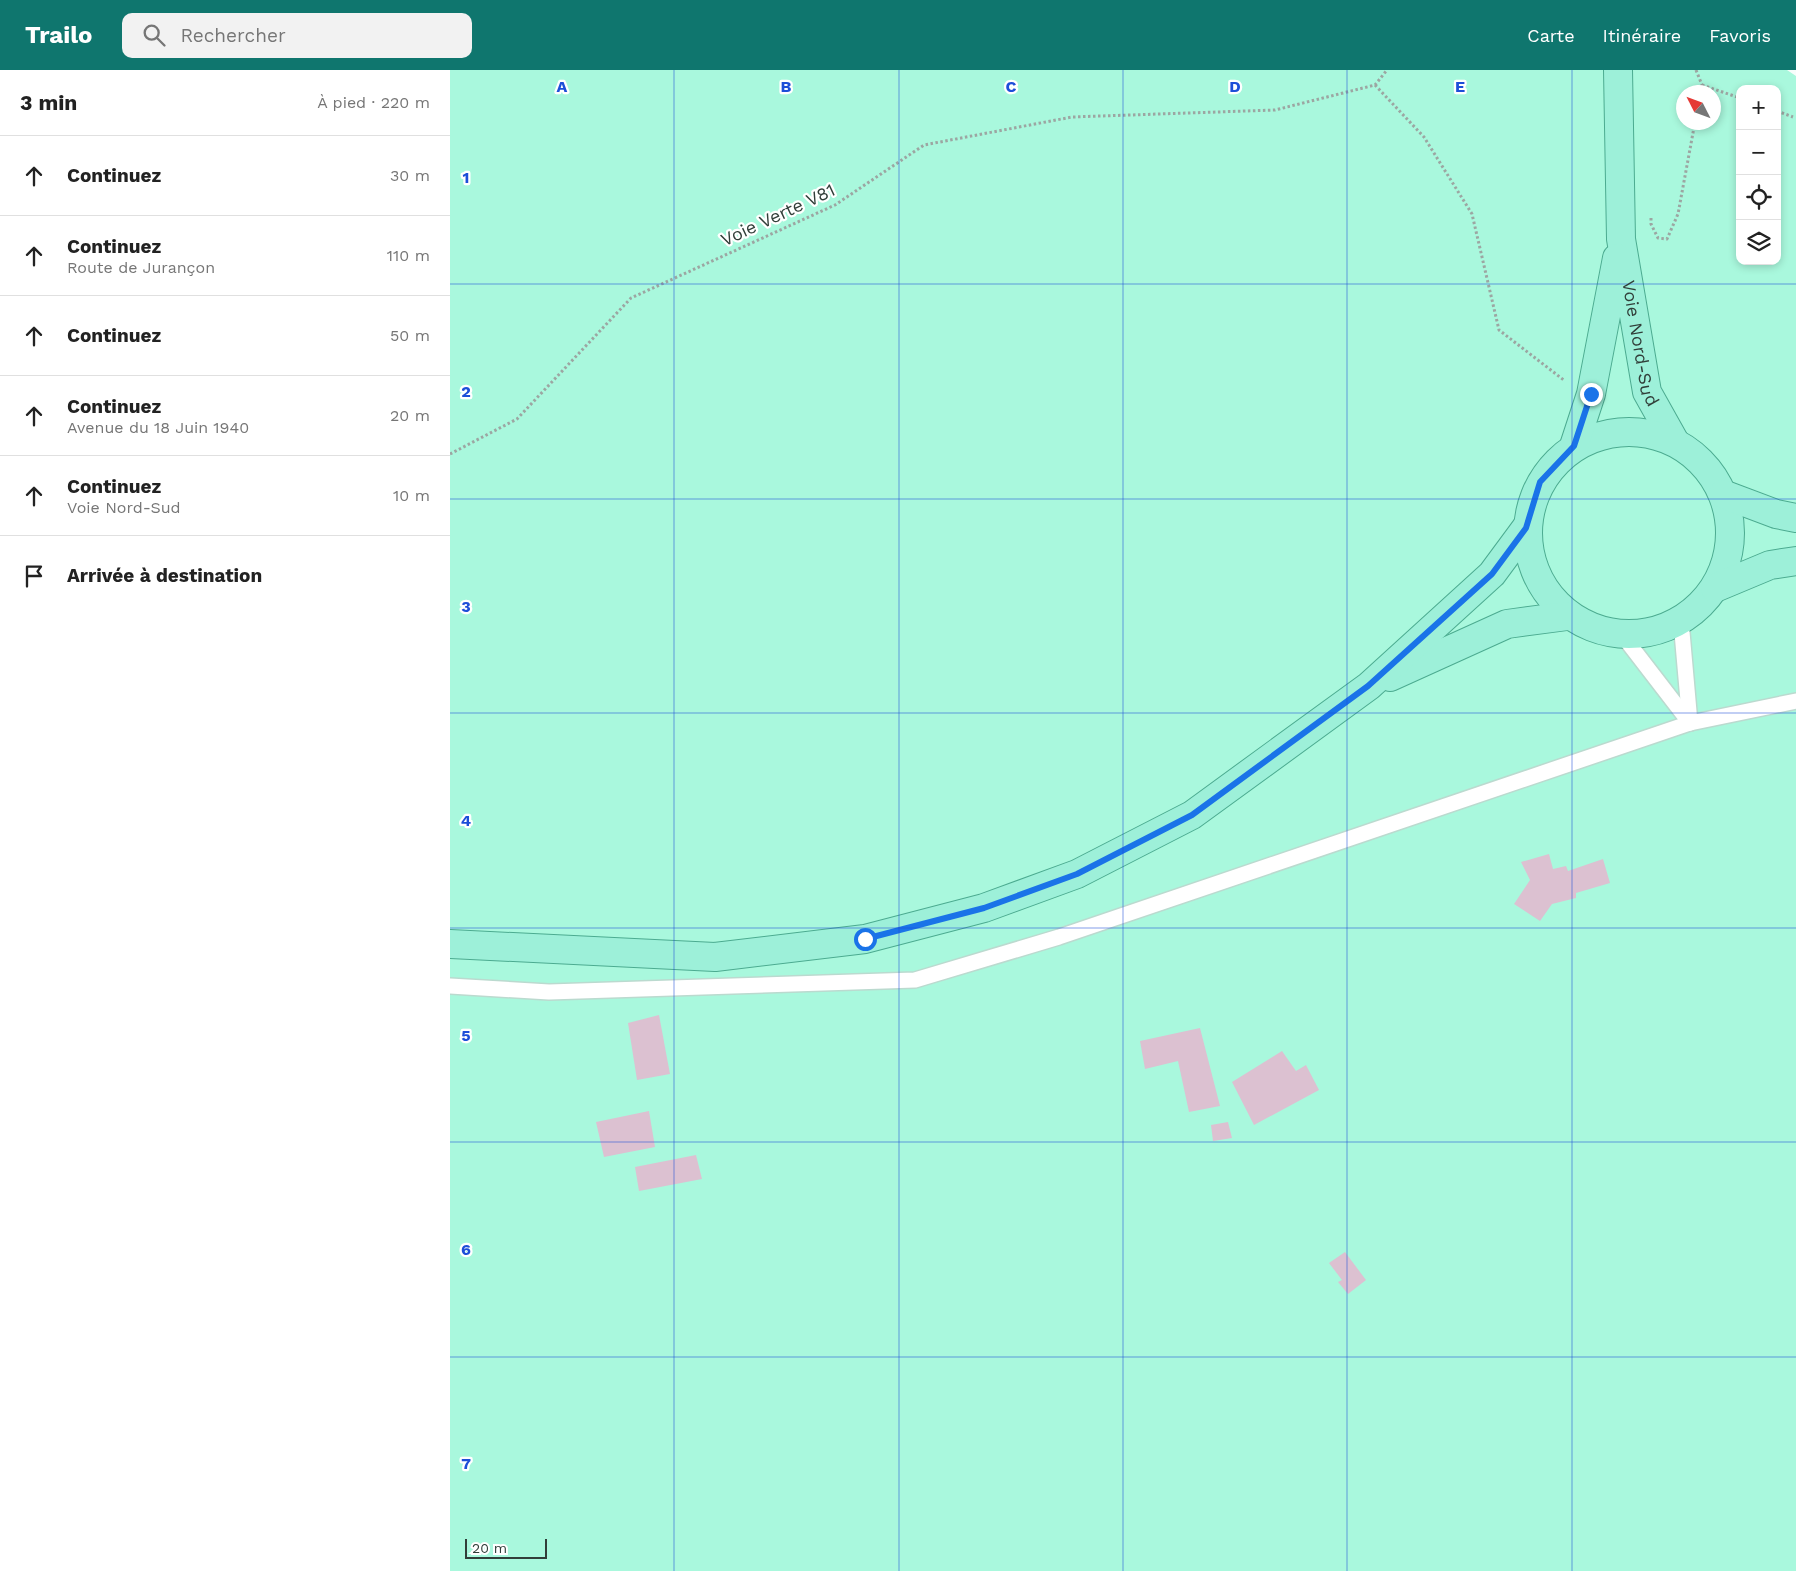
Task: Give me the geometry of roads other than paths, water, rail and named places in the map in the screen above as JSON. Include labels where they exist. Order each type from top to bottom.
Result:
[{"type":"main road","name":"Voie Nord-Sud","points":[[1618,70],[1621,239],[1647,392],[1675,442]]},
{"type":"main road","name":"Voie Nord-Sud","points":[[1574,446],[1591,394],[1621,239]]},
{"type":"main road","points":[[450,944],[715,957],[865,939],[984,908],[1077,874],[1192,815],[1368,686],[1492,574],[1526,528],[1540,482],[1574,446],[1624,431],[1675,442],[1704,463],[1723,494],[1731,542],[1715,588]]},
{"type":"main road","points":[[1723,494],[1776,514],[1796,518]]},
{"type":"main road","points":[[1526,528],[1536,578],[1567,616]]},
{"type":"main road","points":[[1368,686],[1507,624],[1567,616],[1623,636],[1681,621],[1715,588],[1770,565],[1796,561]]},
{"type":"lane","points":[[1681,621],[1690,723]]},
{"type":"lane","points":[[1623,636],[1690,723]]},
{"type":"lane","points":[[450,986],[549,992],[915,980],[1068,934],[1690,723],[1796,701]]}]
